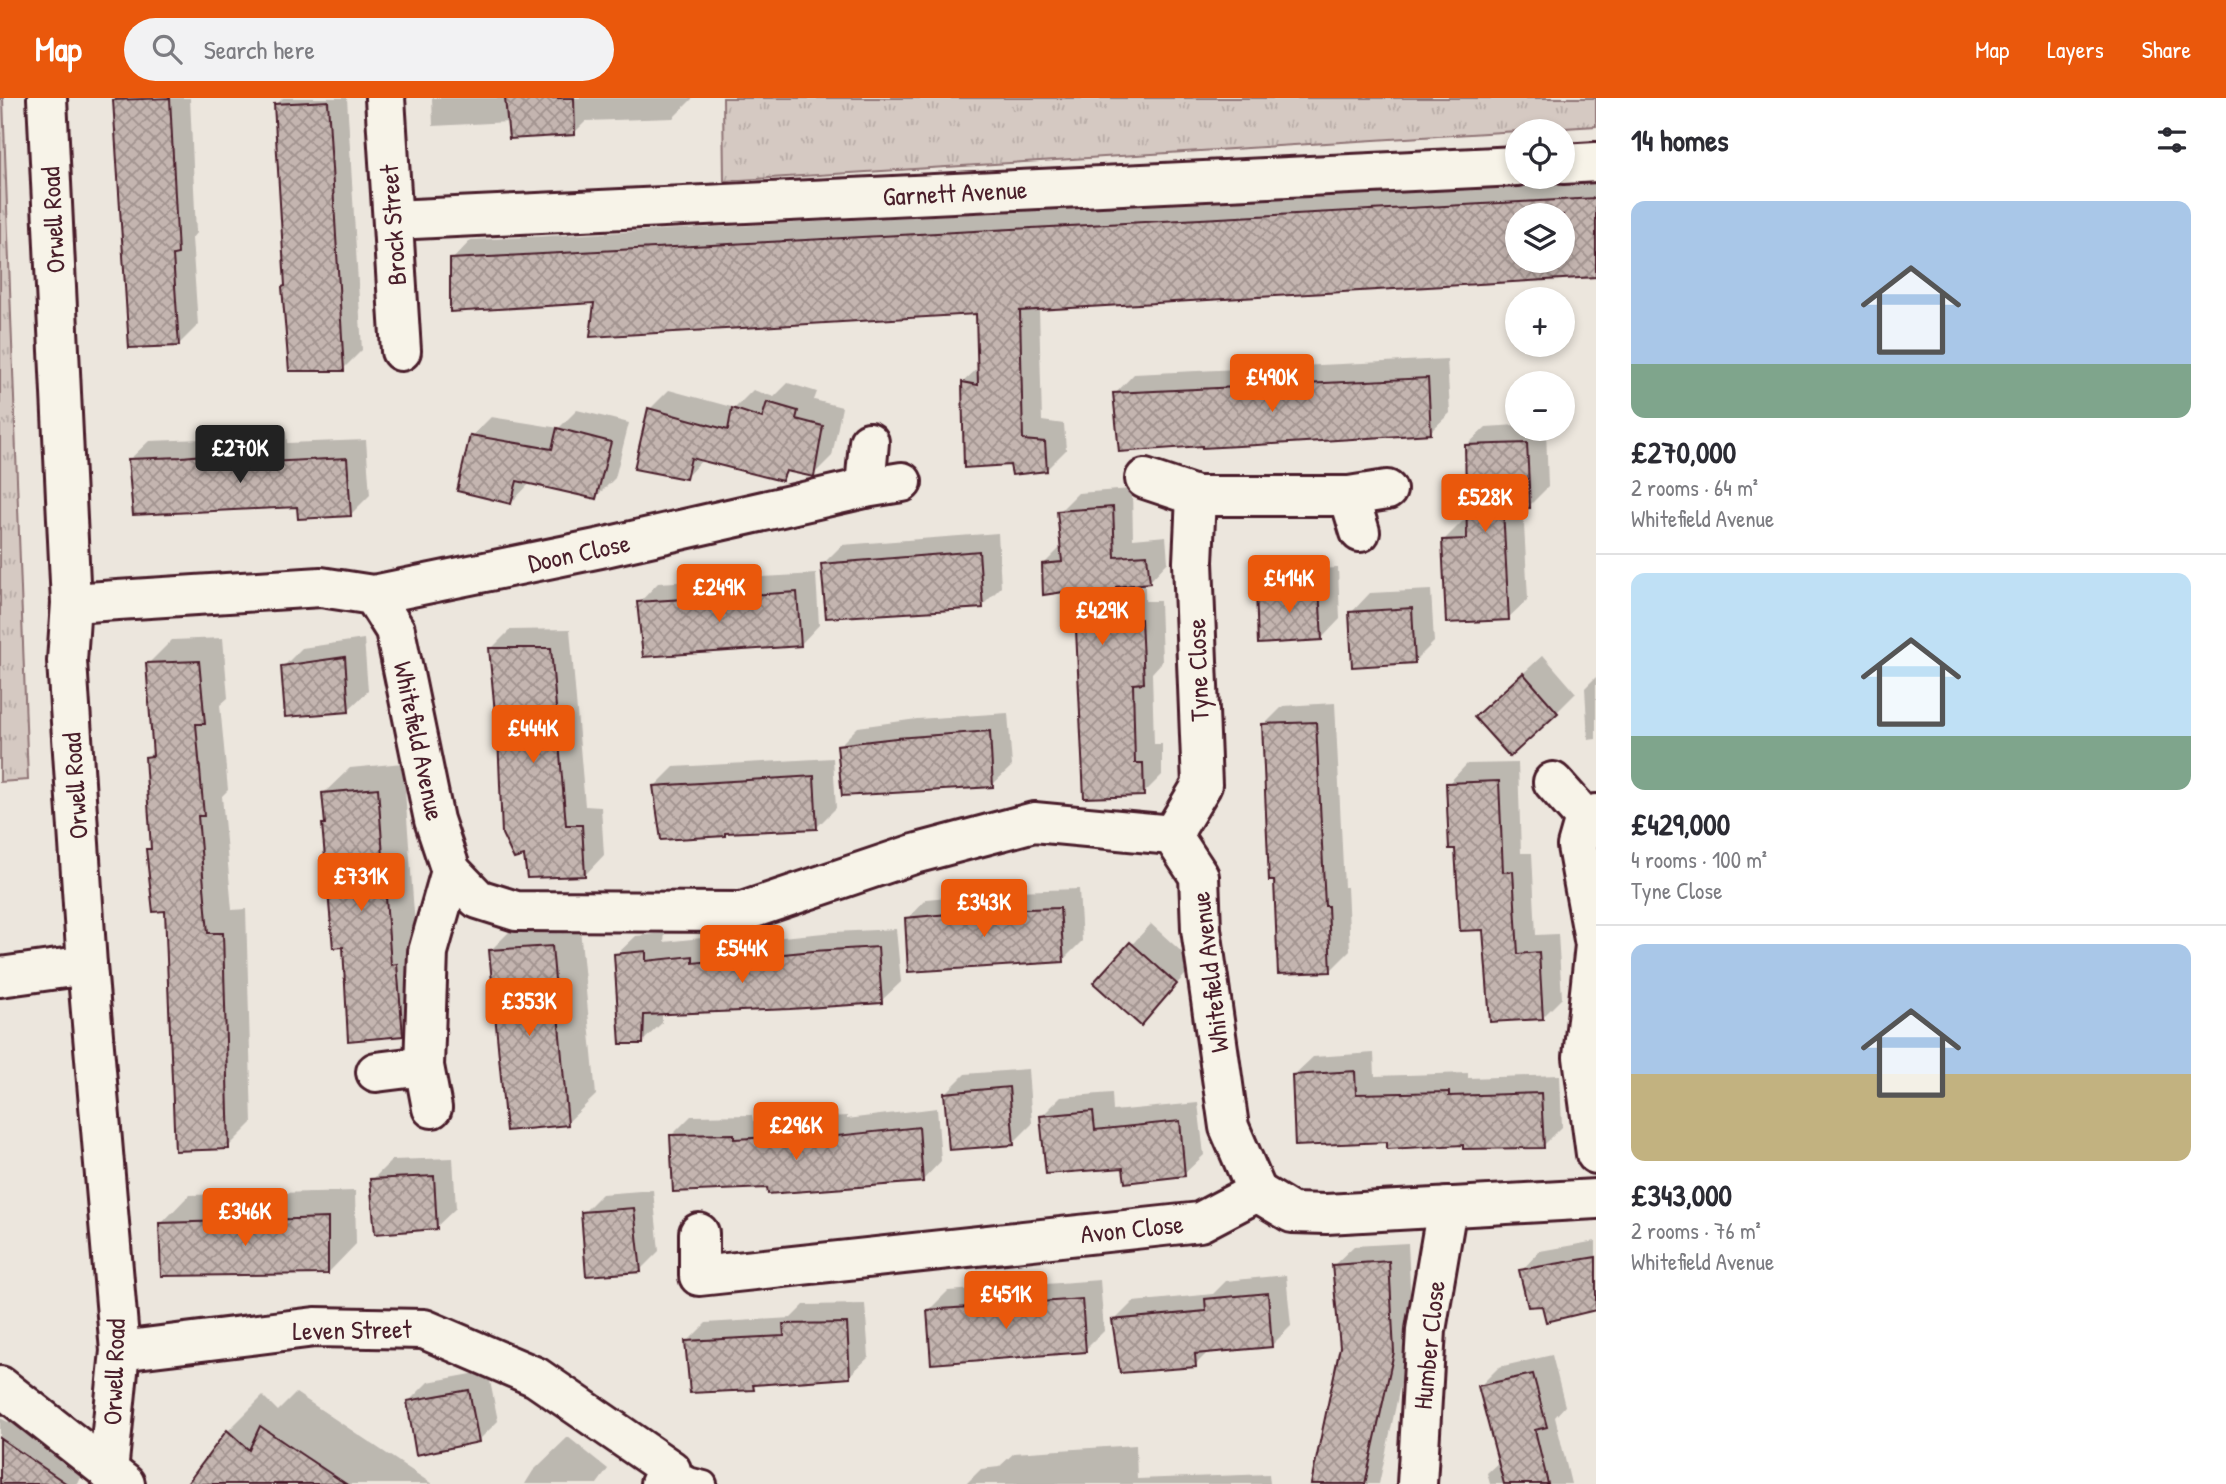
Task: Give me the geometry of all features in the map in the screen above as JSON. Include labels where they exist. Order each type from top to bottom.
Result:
[{"type":"street","name":"Orwell Road","points":[[47,98],[71,603],[67,661],[87,965],[120,1351],[112,1480]]},
{"type":"street","name":"Brock Street","points":[[385,98],[401,351]]},
{"type":"street","points":[[1575,163],[1596,162]]},
{"type":"street","name":"Garnett Avenue","points":[[393,220],[1505,167]]},
{"type":"street","name":"Doon Close","points":[[373,595],[884,485],[869,442]]},
{"type":"street","points":[[1145,479],[1196,496],[1349,496],[1387,490]]},
{"type":"street","name":"Tyne Close","points":[[1172,835],[1202,785],[1194,562],[1196,496]]},
{"type":"street","points":[[1349,496],[1360,532]]},
{"type":"street","points":[[71,603],[321,587],[373,595]]},
{"type":"street","name":"Whitefield Avenue","points":[[373,595],[395,629],[435,820],[451,871],[478,899],[516,911],[742,912],[914,854],[1034,822],[1172,835],[1199,876],[1200,929],[1229,1127],[1257,1192]]},
{"type":"street","points":[[1553,782],[1590,816],[1577,846],[1595,945],[1583,1057],[1596,1154]]},
{"type":"street","points":[[432,1108],[424,1066],[428,952],[451,871]]},
{"type":"street","points":[[0,977],[87,965]]},
{"type":"street","points":[[376,1072],[424,1066]]},
{"type":"street","points":[[1257,1192],[1292,1213],[1326,1214],[1596,1199]]},
{"type":"street","name":"Avon Close","points":[[699,1233],[699,1276],[1200,1222],[1257,1192]]},
{"type":"street","name":"Humber Close","points":[[1417,1484],[1426,1330],[1447,1206]]},
{"type":"street","name":"Leven Street","points":[[120,1351],[314,1327],[424,1329],[536,1377],[678,1479]]},
{"type":"street","points":[[0,1386],[112,1480]]},
{"type":"green space","points":[[0,98],[3,98],[28,780],[0,782]]},
{"type":"green space","points":[[723,98],[1596,98],[1596,126],[1575,127],[1575,119],[1505,119],[1505,132],[724,181]]},
{"type":"building","points":[[170,98],[178,254],[173,255],[179,346],[129,348],[113,100]]},
{"type":"building","points":[[505,98],[574,98],[575,135],[509,139]]},
{"type":"building","points":[[328,101],[344,371],[289,371],[282,287],[285,286],[274,104]]},
{"type":"building","points":[[1596,198],[1596,277],[1020,311],[1023,440],[1045,442],[1047,471],[1012,475],[1010,465],[964,468],[962,382],[978,385],[976,314],[590,337],[594,303],[450,312],[450,259]]},
{"type":"building","points":[[1428,378],[1431,434],[1119,452],[1113,393]]},
{"type":"building","points":[[767,402],[798,411],[796,419],[823,426],[814,477],[786,471],[782,481],[691,458],[686,479],[634,469],[648,408],[728,430],[732,408],[762,418]]},
{"type":"building","points":[[557,428],[611,442],[596,499],[517,481],[511,504],[457,491],[470,435],[552,449]]},
{"type":"building","points":[[1527,443],[1530,508],[1503,509],[1509,620],[1446,623],[1442,540],[1467,539],[1465,445]]},
{"type":"building","points":[[268,449],[268,462],[347,458],[351,516],[298,519],[297,507],[133,515],[128,459]]},
{"type":"building","points":[[1113,507],[1115,557],[1147,555],[1150,583],[1116,587],[1116,592],[1127,591],[1126,620],[1141,619],[1144,683],[1133,684],[1135,763],[1143,763],[1144,796],[1084,798],[1075,609],[1066,610],[1064,592],[1043,595],[1042,564],[1062,562],[1057,511]]},
{"type":"building","points":[[979,551],[983,608],[826,618],[821,564]]},
{"type":"building","points":[[1319,587],[1322,640],[1258,644],[1256,590]]},
{"type":"building","points":[[797,592],[801,646],[643,657],[637,602]]},
{"type":"building","points":[[1412,608],[1415,663],[1352,667],[1349,612]]},
{"type":"building","points":[[489,648],[551,648],[566,825],[582,825],[585,876],[527,878],[524,856],[514,859],[502,834],[498,735]]},
{"type":"building","points":[[345,657],[349,712],[285,717],[281,666]]},
{"type":"building","points":[[199,661],[205,724],[196,724],[204,816],[198,816],[208,933],[223,933],[229,1149],[175,1151],[165,911],[153,912],[146,849],[151,849],[145,757],[153,756],[146,663]]},
{"type":"building","points":[[1523,673],[1558,713],[1510,757],[1474,717]]},
{"type":"building","points":[[1316,722],[1331,972],[1278,974],[1274,881],[1269,881],[1262,724]]},
{"type":"building","points":[[990,731],[993,787],[842,796],[837,745]]},
{"type":"building","points":[[814,776],[817,829],[725,833],[725,836],[661,840],[653,786]]},
{"type":"building","points":[[1499,781],[1503,872],[1513,871],[1518,954],[1539,952],[1543,1019],[1490,1022],[1483,930],[1460,931],[1455,849],[1449,849],[1446,783]]},
{"type":"building","points":[[378,788],[391,965],[397,964],[403,1036],[348,1041],[343,947],[333,948],[322,824],[325,824],[322,793]]},
{"type":"building","points":[[1060,908],[1064,962],[908,972],[905,918],[993,910]]},
{"type":"building","points":[[1130,942],[1177,984],[1141,1026],[1093,983]]},
{"type":"building","points":[[552,946],[568,1125],[506,1131],[489,950]]},
{"type":"building","points":[[878,947],[882,1003],[644,1015],[643,1044],[620,1044],[614,954],[646,951],[646,961],[693,956],[693,963]]},
{"type":"building","points":[[1355,1071],[1356,1094],[1449,1092],[1449,1096],[1541,1093],[1544,1148],[1463,1149],[1463,1145],[1387,1149],[1387,1142],[1295,1146],[1292,1075]]},
{"type":"building","points":[[1009,1087],[1014,1145],[949,1150],[944,1093]]},
{"type":"building","points":[[1093,1111],[1095,1130],[1180,1121],[1185,1176],[1125,1183],[1123,1168],[1046,1174],[1040,1116]]},
{"type":"building","points":[[919,1127],[923,1182],[768,1194],[767,1188],[673,1192],[670,1135],[734,1134],[734,1139],[828,1134],[828,1137]]},
{"type":"building","points":[[434,1176],[437,1229],[375,1234],[370,1179]]},
{"type":"building","points":[[634,1208],[641,1272],[586,1276],[581,1212]]},
{"type":"building","points":[[328,1218],[328,1274],[161,1276],[159,1223]]},
{"type":"building","points":[[1596,1257],[1596,1310],[1546,1322],[1542,1306],[1528,1307],[1519,1270]]},
{"type":"building","points":[[1389,1261],[1394,1352],[1365,1484],[1311,1484],[1340,1347],[1332,1265]]},
{"type":"building","points":[[1268,1293],[1272,1347],[1195,1354],[1196,1367],[1120,1373],[1112,1320],[1206,1311],[1205,1299]]},
{"type":"building","points":[[1082,1299],[1086,1352],[931,1364],[927,1310]]},
{"type":"building","points":[[847,1323],[850,1378],[753,1385],[754,1390],[690,1393],[685,1341],[784,1336],[783,1324]]},
{"type":"building","points":[[1533,1374],[1547,1427],[1535,1430],[1548,1484],[1504,1484],[1478,1386]]},
{"type":"building","points":[[469,1390],[479,1442],[416,1455],[407,1401]]},
{"type":"building","points":[[260,1426],[346,1484],[187,1484],[227,1430],[249,1450]]},
{"type":"building","points":[[0,1438],[67,1484],[0,1484]]}]
